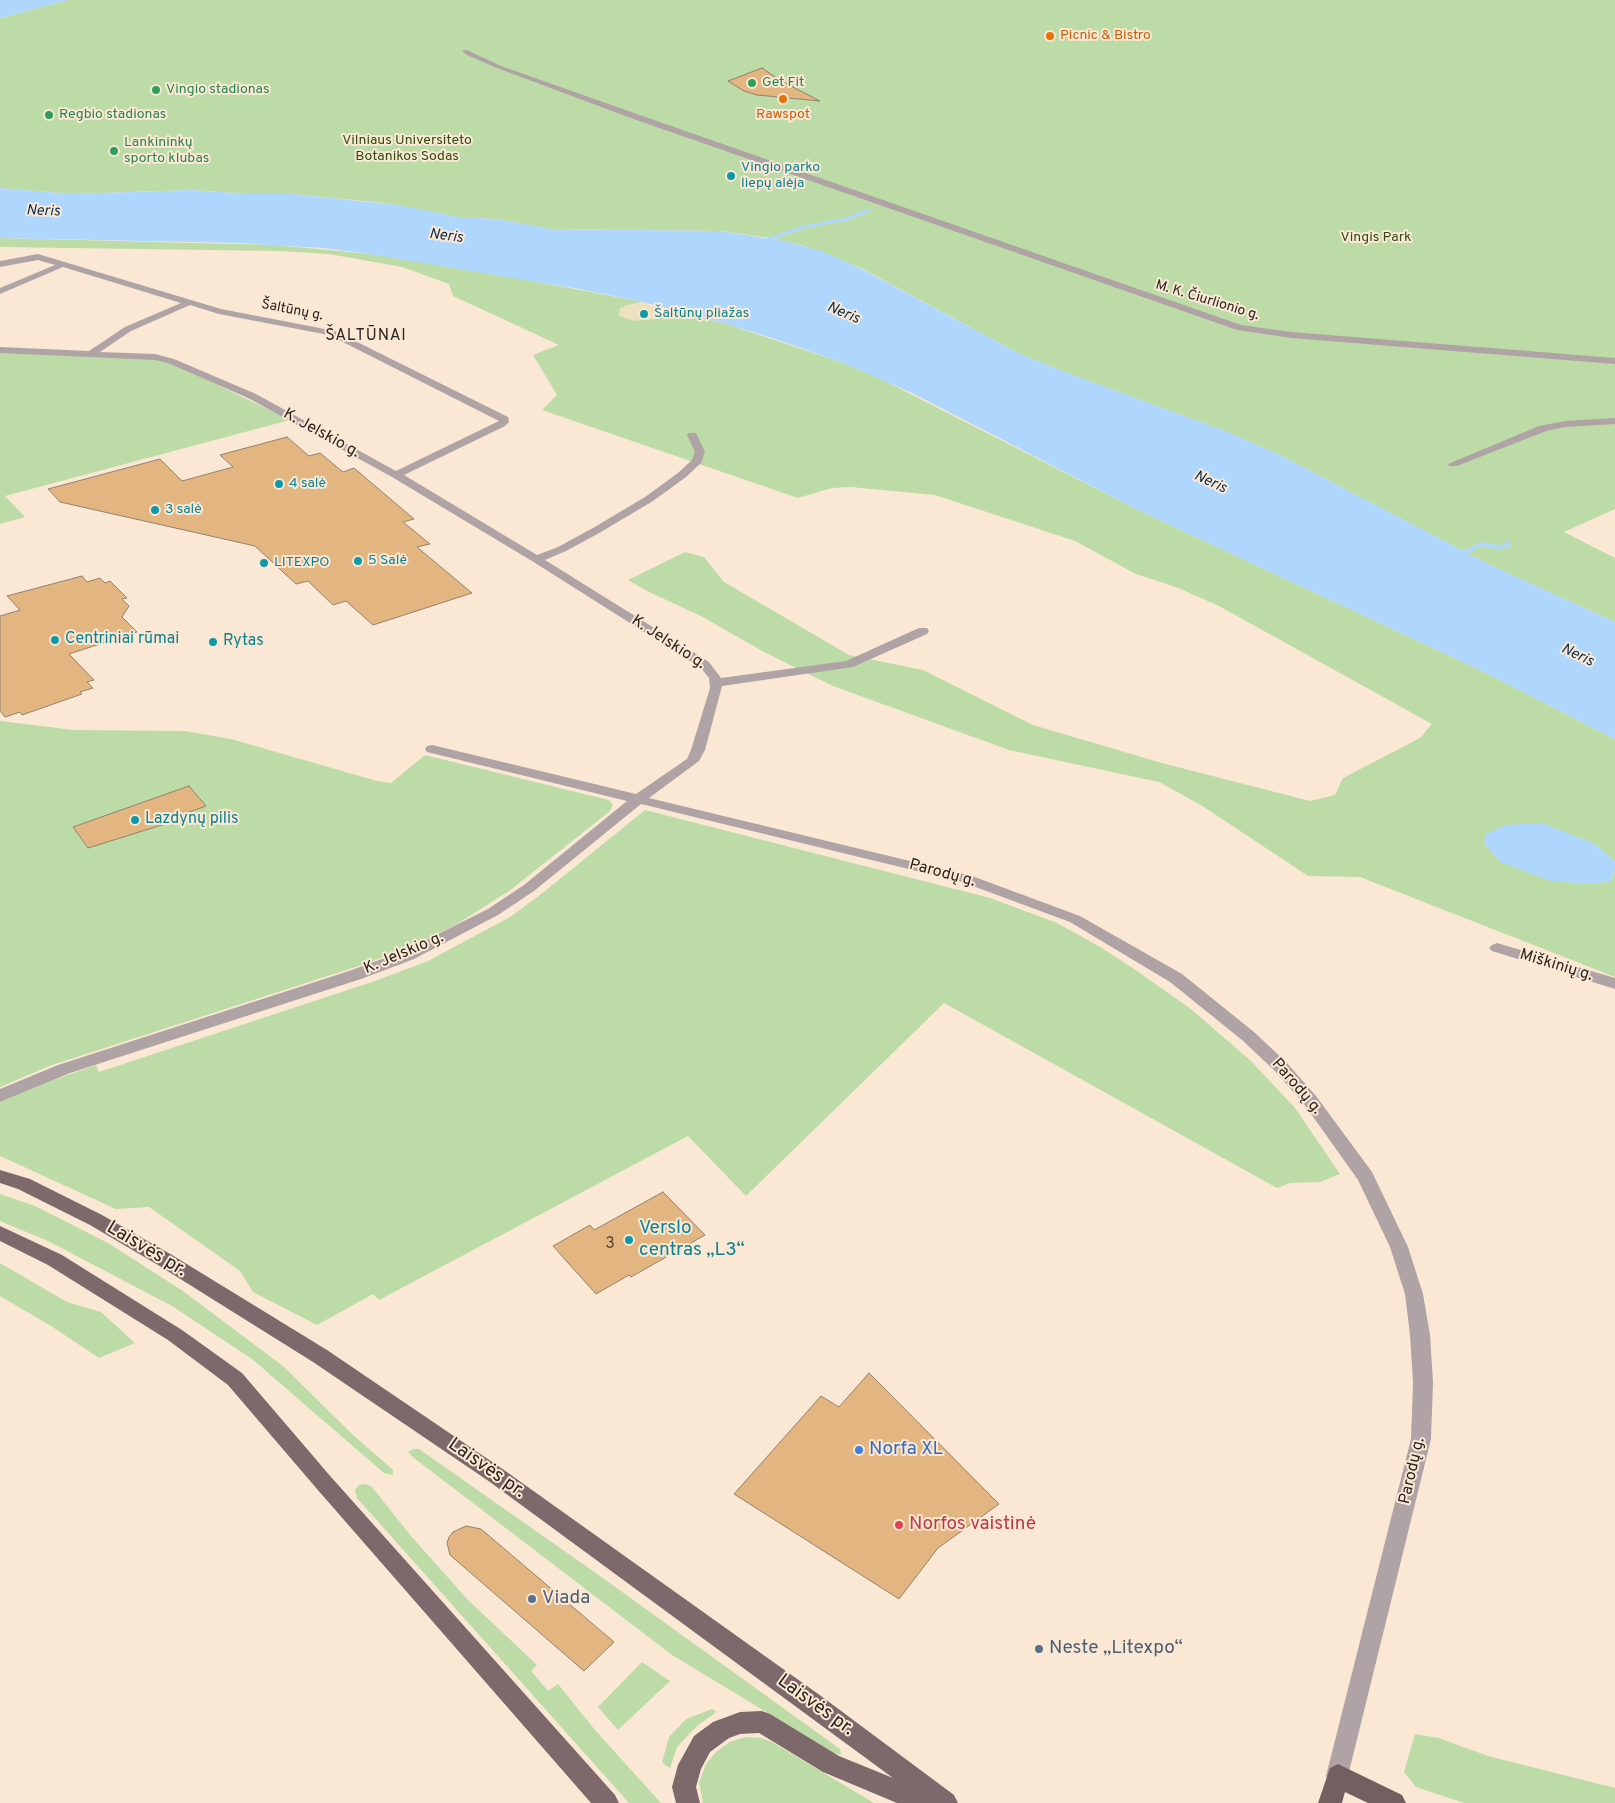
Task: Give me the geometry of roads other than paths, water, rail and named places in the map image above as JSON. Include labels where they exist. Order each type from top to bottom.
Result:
[{"type":"highway","points":[[1330,1803],[1338,1776],[1394,1803]]},
{"type":"main road","name":"Laisvės pr.","points":[[0,1176],[24,1184],[96,1220],[165,1260],[320,1356],[497,1476],[813,1704],[946,1803]]},
{"type":"main road","points":[[0,1233],[55,1260],[175,1335],[235,1379],[318,1476],[607,1803]]},
{"type":"main road","points":[[688,1803],[684,1787],[690,1765],[702,1744],[721,1730],[740,1723],[762,1722],[831,1764],[925,1803]]},
{"type":"street","name":"M. K. Čiurlionio g.","points":[[465,51],[481,60],[508,70],[1240,328],[1291,335],[1615,361]]},
{"type":"street","name":"Šaltūnų g.","points":[[0,264],[35,257],[64,264],[188,303],[340,336],[504,420],[501,424],[396,475]]},
{"type":"street","points":[[0,291],[64,264]]},
{"type":"street","points":[[92,353],[128,329],[188,303]]},
{"type":"street","name":"K. Jelskio g.","points":[[0,350],[136,355],[171,361],[252,396],[396,475],[536,559],[705,666],[715,678],[716,683],[698,750],[692,761],[638,799],[529,888],[493,912],[409,955],[355,975],[64,1069],[0,1096]]},
{"type":"street","points":[[1453,464],[1543,428],[1565,424],[1615,421]]},
{"type":"street","points":[[536,559],[562,549],[597,530],[682,475],[697,460],[700,452],[692,436]]},
{"type":"street","points":[[716,683],[849,664],[923,631]]},
{"type":"street","name":"Parodų g.","points":[[432,749],[967,879],[1075,919],[1176,978],[1248,1036],[1280,1066],[1310,1100],[1345,1146],[1372,1188],[1399,1247],[1414,1294],[1420,1335],[1423,1382],[1421,1439],[1338,1776]]},
{"type":"street","name":"Miškinių g.","points":[[1497,948],[1615,984]]},
{"type":"water","points":[[0,0],[68,0],[0,18]]},
{"type":"water","name":"Neris","points":[[0,188],[72,194],[191,190],[248,194],[293,194],[398,205],[458,217],[497,219],[551,229],[721,231],[784,241],[821,251],[860,268],[1020,354],[1228,432],[1284,457],[1490,565],[1615,622],[1615,739],[1478,669],[1140,511],[914,394],[846,364],[772,338],[643,302],[579,289],[370,254],[322,248],[236,243],[0,238]]},
{"type":"water","points":[[1542,823],[1593,843],[1615,861],[1615,870],[1611,881],[1591,884],[1551,881],[1500,862],[1484,843],[1486,834],[1505,825]]},
{"type":"waterway","points":[[764,241],[804,227],[847,219],[869,210]]},
{"type":"waterway","points":[[1458,555],[1482,544],[1497,547],[1507,546],[1507,542]]},
{"type":"place","name":"Picnic & Bistro","points":[[1050,36]]},
{"type":"place","name":"Get Fit","points":[[752,83]]},
{"type":"place","name":"Vingio stadionas","points":[[156,90]]},
{"type":"place","name":"Rawspot","points":[[783,99]]},
{"type":"place","name":"Regbio stadionas","points":[[49,115]]},
{"type":"place","name":"Lankininkų sporto klubas","points":[[114,151]]},
{"type":"place","name":"Vingio parko liepų alėja","points":[[731,176]]},
{"type":"place","name":"Šaltūnų pliažas","points":[[644,314]]},
{"type":"place","name":"4 salė","points":[[279,484]]},
{"type":"place","name":"3 salė","points":[[155,510]]},
{"type":"place","name":"5 Salė","points":[[358,561]]},
{"type":"place","name":"LITEXPO","points":[[264,563]]},
{"type":"place","name":"Centriniai rūmai","points":[[55,640]]},
{"type":"place","name":"Rytas","points":[[213,642]]},
{"type":"place","name":"Lazdynų pilis","points":[[135,820]]},
{"type":"place","name":"Verslo centras „L3“","points":[[629,1240]]},
{"type":"place","name":"Norfa XL","points":[[859,1450]]},
{"type":"place","name":"Norfos vaistinė","points":[[899,1525]]},
{"type":"place","name":"Viada","points":[[532,1599]]},
{"type":"place","name":"Neste „Litexpo“","points":[[1039,1649]]},
{"type":"district","name":"ŠALTŪNAI","points":[[366,337]]},
{"type":"park label","name":"Vilniaus Universiteto Botanikos Sodas","points":[[407,150]]},
{"type":"park label","name":"Vingis Park","points":[[1376,238]]}]
